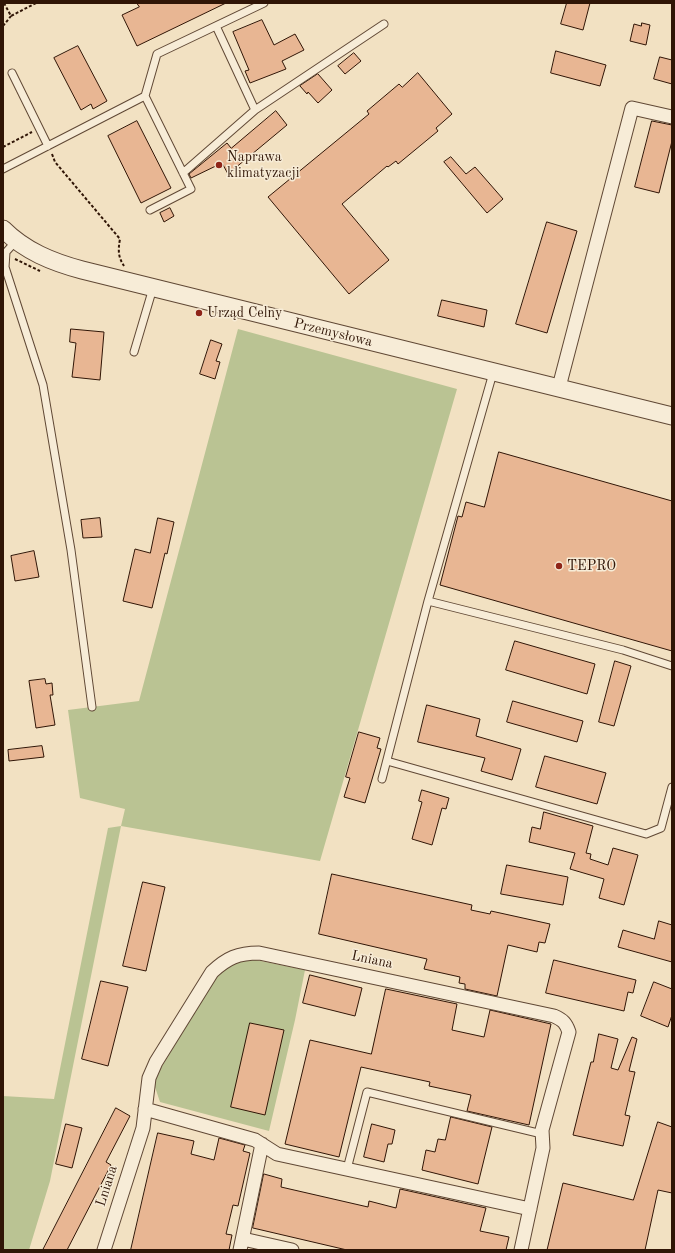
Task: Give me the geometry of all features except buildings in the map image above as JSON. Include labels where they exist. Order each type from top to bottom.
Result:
[{"type":"street","points":[[559,387],[632,108],[672,117]]},
{"type":"street","name":"Przemysłowa","points":[[3,229],[8,249],[38,255],[65,266],[672,416]]},
{"type":"street","name":"Lniana","points":[[104,1250],[143,1128],[149,1078],[156,1062],[212,972],[232,957],[247,953],[259,953],[547,1014],[562,1019],[567,1025],[569,1032],[542,1130],[542,1148],[521,1250]]},
{"type":"street","points":[[145,1109],[255,1140],[277,1154],[530,1208]]},
{"type":"street","points":[[262,1144],[241,1244],[292,1250]]},
{"type":"lane","points":[[150,210],[191,189],[145,96],[157,54],[264,3]]},
{"type":"lane","points":[[183,173],[255,110],[384,24]]},
{"type":"lane","points":[[216,26],[255,110]]},
{"type":"lane","points":[[12,73],[48,146]]},
{"type":"lane","points":[[3,169],[145,96]]},
{"type":"lane","points":[[8,249],[5,267],[43,385],[71,550],[92,707]]},
{"type":"lane","points":[[134,352],[153,288]]},
{"type":"lane","points":[[382,778],[428,601],[493,373]]},
{"type":"lane","points":[[428,601],[623,650],[672,666]]},
{"type":"lane","points":[[387,761],[646,834],[661,828],[672,787]]},
{"type":"lane","points":[[347,1169],[367,1092],[542,1134]]},
{"type":"path","points":[[4,3],[11,16]]},
{"type":"path","points":[[3,26],[11,16],[36,3]]},
{"type":"path","points":[[3,147],[39,129]]},
{"type":"path","points":[[48,146],[55,162],[120,239],[118,252],[121,262],[128,271]]},
{"type":"green space","points":[[238,329],[457,389],[320,861],[121,826],[125,809],[80,798],[68,710],[139,701]]},
{"type":"green space","points":[[121,826],[50,1181],[29,1250],[3,1250],[3,1096],[54,1099],[108,828]]},
{"type":"green space","points":[[251,959],[305,970],[269,1131],[160,1102],[154,1084],[161,1068],[218,973],[230,963]]},
{"type":"place","name":"Naprawa klimatyzacji","points":[[219,165]]},
{"type":"place","name":"Urząd Celny","points":[[199,313]]},
{"type":"place","name":"TEPRO","points":[[559,566]]}]
